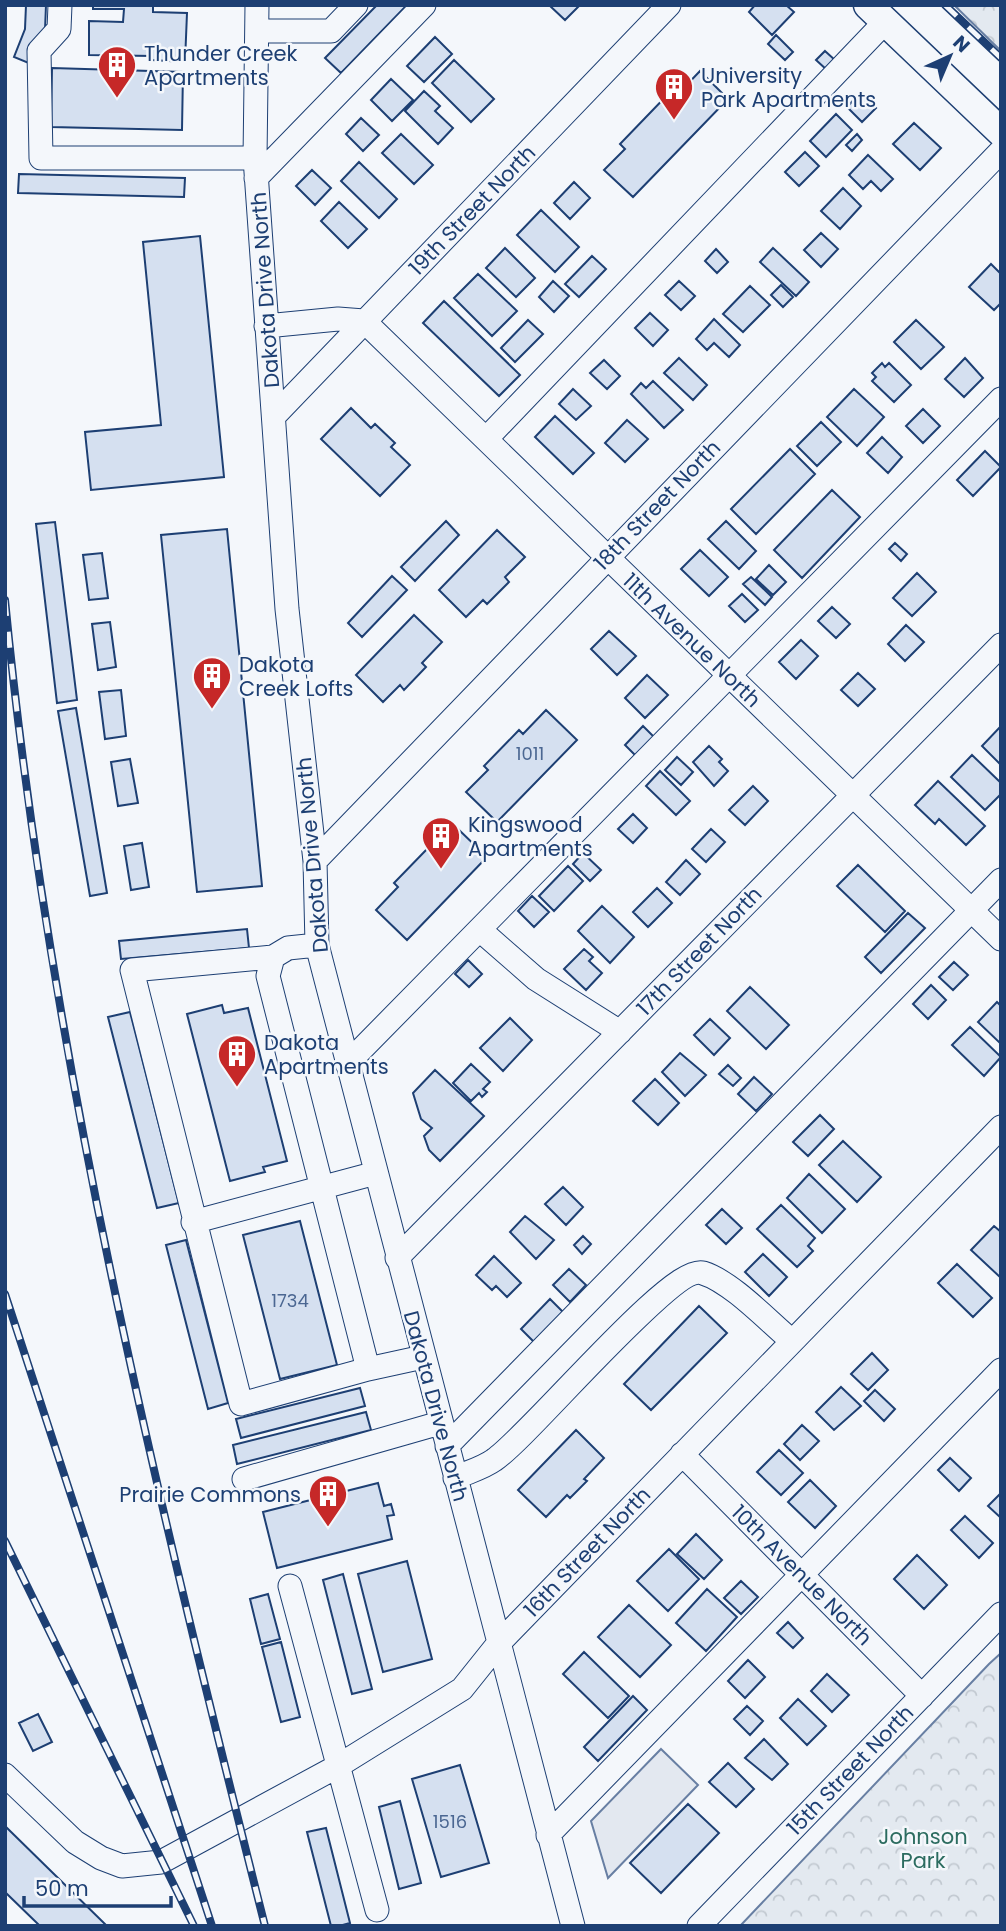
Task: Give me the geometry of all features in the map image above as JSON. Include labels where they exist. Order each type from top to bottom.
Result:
[{"type":"main road","points":[[876,14],[1001,132]]},
{"type":"street","points":[[60,5],[59,29],[39,51],[41,158],[256,168],[424,5]]},
{"type":"street","name":"Dakota Drive North","points":[[257,5],[256,168],[266,326],[275,415],[289,634],[315,862],[317,945],[573,1926]]},
{"type":"street","points":[[257,32],[331,31],[356,5]]},
{"type":"street","name":"19th Street North","points":[[275,415],[670,5]]},
{"type":"street","points":[[487,438],[876,14]]},
{"type":"street","name":"18th Street North","points":[[315,862],[1001,151]]},
{"type":"street","points":[[266,326],[338,318],[364,321]]},
{"type":"street","name":"11th Avenue North","points":[[364,321],[1001,939]]},
{"type":"street","points":[[347,1064],[1001,399]]},
{"type":"street","name":"17th Street North","points":[[397,1258],[1001,645]]},
{"type":"street","points":[[447,1446],[1001,880]]},
{"type":"street","points":[[480,930],[536,979],[620,1032]]},
{"type":"street","points":[[317,945],[288,947],[273,957],[132,970],[193,1222],[241,1404],[368,1369],[423,1357]]},
{"type":"street","points":[[273,957],[268,976],[368,1369]]},
{"type":"street","name":"16th Street North","points":[[5,1776],[75,1842],[101,1858],[122,1866],[161,1862],[338,1766],[462,1689],[498,1644],[1001,1127]]},
{"type":"street","points":[[193,1222],[376,1174]]},
{"type":"street","points":[[455,1478],[494,1460],[630,1324],[673,1285],[692,1272],[702,1272],[722,1283],[792,1341]]},
{"type":"street","points":[[548,1835],[1001,1370]]},
{"type":"street","points":[[244,1479],[440,1423]]},
{"type":"street","name":"10th Avenue North","points":[[682,1454],[922,1696]]},
{"type":"street","points":[[290,1586],[377,1910]]},
{"type":"street","name":"15th Street North","points":[[699,1926],[1001,1614]]},
{"type":"green space","points":[[954,5],[1001,5],[1001,51]]},
{"type":"green space","name":"Johnson Park","points":[[1001,1653],[1001,1926],[740,1926],[989,1664]]},
{"type":"shaded area","points":[[661,1749],[698,1785],[608,1878],[591,1821]]},
{"type":"building","points":[[26,5],[46,5],[45,30],[31,64],[14,57],[25,29]]},
{"type":"building","name":"Thunder Creek Apartments","points":[[93,5],[153,5],[153,12],[187,13],[185,62],[152,60],[152,56],[89,55],[89,21],[123,22],[124,9],[93,9]]},
{"type":"building","points":[[377,5],[407,5],[341,73],[325,58]]},
{"type":"building","points":[[549,5],[578,5],[579,6],[565,20]]},
{"type":"building","points":[[755,5],[786,5],[794,12],[772,35],[749,12]]},
{"type":"building","points":[[776,35],[793,52],[785,60],[768,44]]},
{"type":"building","points":[[435,37],[452,54],[424,82],[407,66]]},
{"type":"building","points":[[825,51],[836,61],[827,70],[816,60]]},
{"type":"building","points":[[454,60],[494,99],[471,122],[432,83]]},
{"type":"building","name":"Thunder Creek Apartments","points":[[52,68],[183,72],[182,130],[51,127]]},
{"type":"building","name":"University Park Apartments","points":[[700,71],[728,99],[633,197],[604,170],[625,149],[620,144],[675,87],[680,92]]},
{"type":"building","points":[[391,79],[413,100],[392,121],[371,100]]},
{"type":"building","points":[[424,91],[440,106],[435,111],[453,128],[438,144],[405,111]]},
{"type":"building","points":[[860,93],[876,108],[862,122],[847,107]]},
{"type":"building","points":[[836,114],[852,130],[826,157],[810,141]]},
{"type":"building","points":[[361,118],[379,135],[363,151],[346,134]]},
{"type":"building","points":[[914,123],[941,148],[920,170],[893,144]]},
{"type":"building","points":[[401,134],[433,165],[414,184],[382,153]]},
{"type":"building","points":[[857,134],[862,140],[852,151],[846,145]]},
{"type":"building","points":[[805,152],[819,166],[799,186],[785,172]]},
{"type":"building","points":[[868,155],[893,179],[881,191],[871,181],[863,189],[849,175]]},
{"type":"building","points":[[359,162],[397,199],[379,218],[341,181]]},
{"type":"building","points":[[312,170],[331,188],[315,205],[296,186]]},
{"type":"building","points":[[19,174],[185,178],[184,197],[18,193]]},
{"type":"building","points":[[574,182],[590,198],[570,219],[554,203]]},
{"type":"building","points":[[843,188],[861,206],[840,229],[821,211]]},
{"type":"building","points":[[339,202],[367,229],[348,248],[321,221]]},
{"type":"building","points":[[541,210],[579,247],[555,272],[517,235]]},
{"type":"building","points":[[821,233],[838,249],[821,267],[804,250]]},
{"type":"building","points":[[200,236],[224,477],[91,490],[85,432],[161,425],[143,242]]},
{"type":"building","points":[[505,248],[535,278],[516,297],[486,268]]},
{"type":"building","points":[[773,248],[809,282],[796,296],[760,262]]},
{"type":"building","points":[[716,249],[728,262],[717,273],[705,261]]},
{"type":"building","points":[[592,256],[606,269],[579,297],[565,284]]},
{"type":"building","points":[[991,264],[1001,274],[1001,303],[994,310],[969,287]]},
{"type":"building","points":[[478,274],[517,311],[492,336],[454,298]]},
{"type":"building","points":[[553,281],[569,296],[554,312],[539,297]]},
{"type":"building","points":[[679,281],[695,296],[681,310],[665,295]]},
{"type":"building","points":[[781,285],[793,297],[783,307],[771,295]]},
{"type":"building","points":[[750,286],[770,305],[743,332],[723,314]]},
{"type":"building","points":[[444,301],[520,375],[499,396],[423,323]]},
{"type":"building","points":[[650,313],[668,330],[653,346],[635,328]]},
{"type":"building","points":[[714,319],[740,345],[729,357],[714,343],[707,350],[696,339]]},
{"type":"building","points":[[528,320],[543,334],[515,362],[501,348]]},
{"type":"building","points":[[916,320],[944,347],[921,369],[894,342]]},
{"type":"building","points":[[679,358],[707,385],[693,400],[664,373]]},
{"type":"building","points":[[965,358],[983,378],[964,397],[945,379]]},
{"type":"building","points":[[604,360],[620,376],[607,389],[590,373]]},
{"type":"building","points":[[882,363],[885,367],[889,363],[911,385],[894,402],[872,381],[876,377],[872,373]]},
{"type":"building","points":[[653,381],[683,410],[664,428],[631,394],[641,383],[646,388]]},
{"type":"building","points":[[573,389],[591,406],[576,420],[559,404]]},
{"type":"building","points":[[854,389],[884,417],[857,446],[827,417]]},
{"type":"building","points":[[351,408],[371,428],[375,424],[395,443],[391,447],[410,465],[380,496],[321,439]]},
{"type":"building","points":[[923,409],[940,426],[923,443],[906,426]]},
{"type":"building","points":[[555,416],[594,453],[573,474],[535,437]]},
{"type":"building","points":[[627,420],[648,439],[625,462],[605,443]]},
{"type":"building","points":[[821,422],[841,442],[817,466],[797,446]]},
{"type":"building","points":[[882,437],[902,457],[888,473],[867,453]]},
{"type":"building","points":[[790,449],[815,474],[756,534],[731,509]]},
{"type":"building","points":[[985,451],[1001,467],[973,496],[957,480]]},
{"type":"building","points":[[832,490],[860,517],[802,578],[774,550]]},
{"type":"building","points":[[446,521],[459,535],[415,581],[401,567]]},
{"type":"building","points":[[726,521],[756,551],[739,569],[708,539]]},
{"type":"building","points":[[55,522],[77,700],[57,703],[36,524]]},
{"type":"building","name":"Dakota Creek Lofts","points":[[227,529],[262,886],[197,892],[161,535]]},
{"type":"building","points":[[497,530],[525,557],[505,577],[509,582],[487,604],[483,600],[466,617],[439,590]]},
{"type":"building","points":[[895,543],[907,554],[901,561],[889,549]]},
{"type":"building","points":[[700,550],[728,577],[709,596],[681,569]]},
{"type":"building","points":[[102,553],[108,598],[89,600],[83,555]]},
{"type":"building","points":[[769,565],[786,582],[773,595],[756,579]]},
{"type":"building","points":[[917,573],[936,592],[912,616],[893,598]]},
{"type":"building","points":[[392,576],[407,590],[362,637],[348,623]]},
{"type":"building","points":[[751,577],[772,597],[765,605],[743,584]]},
{"type":"building","points":[[742,594],[758,610],[745,622],[729,606]]},
{"type":"building","points":[[832,607],[850,624],[836,638],[818,621]]},
{"type":"building","points":[[414,615],[442,642],[422,663],[426,667],[404,690],[400,685],[383,702],[356,675]]},
{"type":"building","points":[[110,622],[116,667],[98,670],[92,624]]},
{"type":"building","points":[[906,625],[924,642],[905,661],[888,644]]},
{"type":"building","points":[[609,631],[636,656],[617,675],[591,649]]},
{"type":"building","points":[[801,640],[818,656],[796,679],[779,662]]},
{"type":"building","points":[[858,673],[875,689],[858,706],[841,690]]},
{"type":"building","points":[[647,675],[668,695],[645,718],[625,698]]},
{"type":"building","points":[[121,690],[126,736],[105,739],[99,692]]},
{"type":"building","points":[[76,708],[107,893],[90,896],[58,711]]},
{"type":"building","name":"Kingswood Apartments","points":[[546,710],[577,740],[497,822],[466,792],[488,770],[484,766],[519,730],[523,734]]},
{"type":"building","points":[[643,726],[656,739],[638,758],[625,745]]},
{"type":"building","points":[[1001,726],[1001,765],[982,746]]},
{"type":"building","points":[[709,746],[722,759],[719,762],[728,771],[714,786],[693,762]]},
{"type":"building","points":[[972,755],[1001,783],[1001,794],[985,810],[951,777]]},
{"type":"building","points":[[677,757],[693,772],[681,785],[665,770]]},
{"type":"building","points":[[130,759],[138,803],[118,806],[111,762]]},
{"type":"building","points":[[660,771],[690,801],[676,815],[646,786]]},
{"type":"building","points":[[938,781],[985,826],[966,845],[939,819],[935,824],[915,805]]},
{"type":"building","points":[[753,786],[768,801],[745,825],[729,810]]},
{"type":"building","points":[[633,814],[647,828],[633,843],[618,829]]},
{"type":"building","name":"Kingswood Apartments","points":[[456,827],[487,857],[407,940],[376,910],[398,887],[394,883],[429,847],[433,851]]},
{"type":"building","points":[[711,829],[725,842],[706,862],[692,849]]},
{"type":"building","points":[[142,843],[149,887],[131,890],[124,846]]},
{"type":"building","points":[[583,853],[601,870],[590,881],[573,864]]},
{"type":"building","points":[[686,860],[700,874],[680,895],[666,882]]},
{"type":"building","points":[[858,865],[905,911],[885,932],[837,886]]},
{"type":"building","points":[[568,866],[583,881],[554,911],[539,896]]},
{"type":"building","points":[[657,888],[672,903],[648,927],[633,912]]},
{"type":"building","points":[[532,896],[549,912],[534,927],[518,911]]},
{"type":"building","points":[[602,906],[634,937],[610,963],[578,931]]},
{"type":"building","points":[[908,913],[925,928],[881,973],[865,957]]},
{"type":"building","points":[[247,929],[249,948],[121,959],[119,941]]},
{"type":"building","points":[[584,949],[593,957],[589,961],[602,973],[586,990],[564,969]]},
{"type":"building","points":[[468,960],[482,974],[469,987],[455,974]]},
{"type":"building","points":[[954,962],[968,975],[953,990],[939,977]]},
{"type":"building","points":[[931,985],[946,1000],[928,1019],[913,1004]]},
{"type":"building","points":[[750,987],[789,1025],[766,1049],[727,1011]]},
{"type":"building","points":[[997,1002],[1001,1006],[1001,1044],[978,1022]]},
{"type":"building","name":"Dakota Apartments","points":[[222,1005],[224,1013],[248,1008],[287,1161],[263,1167],[265,1172],[230,1181],[187,1014]]},
{"type":"building","points":[[130,1012],[179,1203],[157,1208],[108,1017]]},
{"type":"building","points":[[510,1018],[532,1040],[503,1071],[480,1048]]},
{"type":"building","points":[[710,1019],[730,1038],[714,1055],[694,1035]]},
{"type":"building","points":[[970,1027],[1001,1057],[984,1076],[952,1045]]},
{"type":"building","points":[[680,1053],[706,1075],[685,1096],[662,1072]]},
{"type":"building","points":[[471,1064],[490,1082],[483,1089],[487,1092],[482,1097],[479,1093],[471,1101],[453,1083]]},
{"type":"building","points":[[728,1065],[741,1078],[733,1086],[719,1074]]},
{"type":"building","points":[[435,1070],[484,1116],[440,1161],[429,1150],[424,1136],[432,1128],[421,1119],[413,1093]]},
{"type":"building","points":[[754,1077],[772,1094],[756,1111],[738,1094]]},
{"type":"building","points":[[655,1079],[679,1103],[658,1125],[633,1101]]},
{"type":"building","points":[[820,1115],[834,1129],[808,1156],[793,1142]]},
{"type":"building","points":[[843,1141],[881,1177],[857,1202],[819,1165]]},
{"type":"building","points":[[809,1174],[845,1209],[822,1233],[787,1198]]},
{"type":"building","points":[[563,1187],[583,1207],[566,1225],[545,1204]]},
{"type":"building","points":[[781,1205],[815,1238],[808,1246],[813,1251],[797,1267],[757,1229]]},
{"type":"building","points":[[722,1209],[742,1228],[726,1244],[706,1225]]},
{"type":"building","points":[[525,1216],[554,1240],[536,1259],[510,1232]]},
{"type":"building","points":[[300,1221],[337,1365],[280,1379],[243,1235]]},
{"type":"building","points":[[994,1226],[1001,1232],[1001,1278],[971,1250]]},
{"type":"building","points":[[583,1236],[591,1244],[582,1254],[574,1245]]},
{"type":"building","points":[[186,1240],[228,1403],[208,1409],[166,1245]]},
{"type":"building","points":[[763,1254],[787,1277],[769,1296],[745,1272]]},
{"type":"building","points":[[494,1256],[521,1283],[507,1297],[496,1286],[492,1290],[476,1275]]},
{"type":"building","points":[[957,1264],[992,1298],[973,1317],[938,1283]]},
{"type":"building","points":[[569,1269],[586,1285],[570,1302],[553,1285]]},
{"type":"building","points":[[550,1299],[565,1314],[536,1344],[521,1329]]},
{"type":"building","points":[[699,1306],[727,1333],[651,1410],[624,1384]]},
{"type":"building","points":[[872,1353],[888,1370],[868,1390],[851,1374]]},
{"type":"building","points":[[841,1387],[861,1406],[834,1430],[816,1412]]},
{"type":"building","points":[[360,1388],[365,1406],[241,1438],[236,1419]]},
{"type":"building","points":[[875,1390],[895,1409],[884,1421],[864,1401]]},
{"type":"building","points":[[366,1412],[371,1430],[237,1464],[233,1445]]},
{"type":"building","points":[[802,1425],[819,1441],[800,1460],[784,1444]]},
{"type":"building","points":[[576,1430],[604,1458],[584,1479],[587,1481],[570,1498],[567,1495],[546,1517],[518,1490]]},
{"type":"building","points":[[779,1450],[803,1473],[781,1495],[757,1472]]},
{"type":"building","points":[[950,1458],[971,1478],[959,1491],[938,1470]]},
{"type":"building","points":[[810,1480],[836,1506],[815,1528],[788,1502]]},
{"type":"building","name":"Prairie Commons","points":[[378,1483],[384,1506],[391,1504],[394,1515],[387,1516],[392,1539],[277,1568],[263,1512]]},
{"type":"building","points":[[1001,1493],[1001,1518],[988,1506]]},
{"type":"building","points":[[965,1516],[993,1543],[979,1558],[951,1530]]},
{"type":"building","points":[[696,1534],[722,1560],[704,1579],[677,1554]]},
{"type":"building","points":[[669,1549],[699,1579],[668,1611],[637,1581]]},
{"type":"building","points":[[917,1555],[947,1585],[924,1609],[894,1579]]},
{"type":"building","points":[[407,1561],[432,1659],[383,1672],[358,1574]]},
{"type":"building","points":[[343,1574],[372,1689],[352,1694],[323,1580]]},
{"type":"building","points":[[741,1581],[758,1597],[741,1614],[724,1598]]},
{"type":"building","points":[[707,1589],[737,1617],[706,1651],[676,1623]]},
{"type":"building","points":[[268,1594],[280,1639],[261,1644],[250,1599]]},
{"type":"building","points":[[629,1605],[671,1645],[640,1677],[598,1637]]},
{"type":"building","points":[[788,1622],[803,1638],[793,1648],[777,1633]]},
{"type":"building","points":[[281,1642],[300,1717],[281,1722],[262,1647]]},
{"type":"building","points":[[584,1652],[629,1696],[608,1718],[563,1674]]},
{"type":"building","points":[[748,1660],[765,1677],[745,1698],[728,1681]]},
{"type":"building","points":[[827,1674],[849,1695],[832,1712],[811,1691]]},
{"type":"building","points":[[633,1696],[647,1710],[598,1761],[584,1747]]},
{"type":"building","points":[[798,1699],[826,1726],[807,1745],[780,1718]]},
{"type":"building","points":[[747,1706],[763,1721],[750,1735],[734,1719]]},
{"type":"building","points":[[38,1714],[52,1742],[33,1751],[19,1723]]},
{"type":"building","points":[[764,1739],[788,1764],[772,1780],[745,1758]]},
{"type":"building","points":[[728,1763],[754,1789],[736,1807],[709,1782]]},
{"type":"building","points":[[460,1765],[489,1863],[441,1877],[412,1779]]},
{"type":"building","points":[[400,1801],[421,1883],[399,1889],[379,1807]]},
{"type":"building","points":[[688,1804],[719,1833],[661,1893],[630,1863]]},
{"type":"building","points":[[5,1826],[107,1926],[40,1926],[5,1892]]},
{"type":"building","points":[[326,1828],[350,1923],[339,1926],[331,1926],[307,1832]]},
{"type":"railway","points":[[945,5],[1001,58]]},
{"type":"railway","points":[[5,600],[24,768],[48,935],[77,1102],[146,1433],[265,1926]]},
{"type":"railway","points":[[5,1294],[212,1926]]},
{"type":"railway","points":[[5,1541],[194,1926]]},
{"type":"place","name":"Thunder Creek Apartments","points":[[117,99]]},
{"type":"place","name":"University Park Apartments","points":[[674,121]]},
{"type":"place","name":"Dakota Creek Lofts","points":[[212,710]]},
{"type":"place","name":"Kingswood Apartments","points":[[441,870]]},
{"type":"place","name":"Dakota Apartments","points":[[237,1088]]},
{"type":"place","name":"Prairie Commons","points":[[328,1528]]}]
